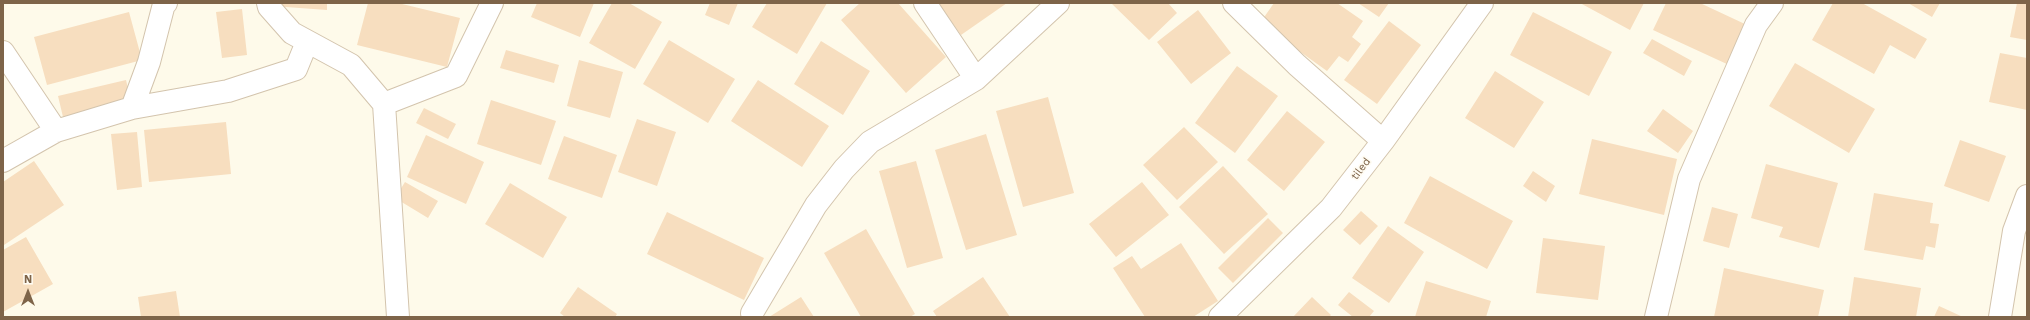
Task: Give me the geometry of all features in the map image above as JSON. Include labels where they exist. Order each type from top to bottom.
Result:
[{"type":"street","points":[[132,108],[149,62],[164,4],[166,3]]},
{"type":"street","points":[[268,3],[269,7],[292,33],[351,65],[384,104],[398,317]]},
{"type":"street","points":[[384,104],[456,76],[492,3]]},
{"type":"street","points":[[925,3],[976,79]]},
{"type":"street","points":[[752,313],[816,205],[844,169],[870,142],[976,79],[1058,3]]},
{"type":"street","points":[[1234,3],[1297,65],[1383,141]]},
{"type":"street","name":"tiled","points":[[1220,317],[1332,208],[1383,141],[1482,3]]},
{"type":"street","points":[[1656,317],[1689,179],[1756,25],[1772,3]]},
{"type":"street","points":[[3,161],[56,131],[132,108],[228,91],[296,69],[307,42]]},
{"type":"street","points":[[3,52],[56,131]]},
{"type":"street","points":[[2000,317],[2014,231],[2027,196]]},
{"type":"building","points":[[273,3],[327,3],[327,10],[272,6]]},
{"type":"building","points":[[368,3],[398,3],[460,18],[447,67],[357,45]]},
{"type":"building","points":[[537,3],[594,3],[580,37],[531,17]]},
{"type":"building","points":[[612,3],[629,3],[662,22],[635,69],[589,43]]},
{"type":"building","points":[[710,3],[738,3],[729,25],[705,15]]},
{"type":"building","points":[[767,3],[827,3],[797,54],[752,27]]},
{"type":"building","points":[[860,3],[898,3],[946,57],[906,93],[841,20]]},
{"type":"building","points":[[938,3],[1007,3],[961,35]]},
{"type":"building","points":[[1111,3],[1168,3],[1177,13],[1149,40]]},
{"type":"building","points":[[1274,3],[1337,3],[1363,21],[1352,37],[1361,44],[1348,62],[1339,56],[1327,71],[1260,23]]},
{"type":"building","points":[[1358,3],[1389,3],[1379,17]]},
{"type":"building","points":[[1580,3],[1644,3],[1630,30]]},
{"type":"building","points":[[1666,3],[1700,3],[1747,25],[1729,65],[1653,30]]},
{"type":"building","points":[[1833,3],[1862,3],[1927,39],[1915,59],[1890,45],[1874,74],[1812,40]]},
{"type":"building","points":[[1908,3],[1940,3],[1932,17]]},
{"type":"building","points":[[2017,3],[2027,3],[2027,40],[2010,37]]},
{"type":"building","points":[[242,9],[247,55],[222,58],[216,12]]},
{"type":"building","points":[[1198,10],[1231,53],[1191,84],[1157,42]]},
{"type":"building","points":[[129,12],[142,60],[47,85],[34,37]]},
{"type":"building","points":[[1533,12],[1612,52],[1589,96],[1510,55]]},
{"type":"building","points":[[1389,21],[1421,45],[1377,104],[1344,80]]},
{"type":"building","points":[[1652,39],[1692,61],[1684,76],[1643,53]]},
{"type":"building","points":[[669,40],[735,79],[708,123],[643,84]]},
{"type":"building","points":[[821,41],[870,71],[843,115],[794,84]]},
{"type":"building","points":[[506,50],[559,65],[554,83],[500,68]]},
{"type":"building","points":[[2000,53],[2027,58],[2027,110],[1989,102]]},
{"type":"building","points":[[579,60],[623,72],[610,118],[567,106]]},
{"type":"building","points":[[1795,63],[1875,109],[1849,153],[1769,106]]},
{"type":"building","points":[[1237,66],[1278,96],[1235,153],[1195,123]]},
{"type":"building","points":[[1495,71],[1544,102],[1514,148],[1465,118]]},
{"type":"building","points":[[126,80],[131,101],[63,117],[58,96]]},
{"type":"building","points":[[758,80],[829,126],[802,167],[731,121]]},
{"type":"building","points":[[1048,97],[1074,193],[1023,207],[996,111]]},
{"type":"building","points":[[491,100],[556,121],[541,165],[477,144]]},
{"type":"building","points":[[424,108],[456,124],[448,139],[416,123]]},
{"type":"building","points":[[1663,109],[1693,131],[1678,153],[1647,131]]},
{"type":"building","points":[[1287,111],[1325,142],[1284,191],[1247,160]]},
{"type":"building","points":[[637,119],[676,132],[657,186],[618,172]]},
{"type":"building","points":[[226,122],[231,174],[149,182],[144,130]]},
{"type":"building","points":[[1184,127],[1218,162],[1177,200],[1143,165]]},
{"type":"building","points":[[137,132],[142,187],[117,190],[111,134]]},
{"type":"building","points":[[986,134],[1017,235],[966,250],[935,150]]},
{"type":"building","points":[[426,135],[484,162],[466,204],[407,177]]},
{"type":"building","points":[[564,136],[617,155],[602,198],[548,179]]},
{"type":"building","points":[[1592,139],[1677,159],[1664,215],[1579,194]]},
{"type":"building","points":[[1960,140],[2006,156],[1989,202],[1944,186]]},
{"type":"building","points":[[34,161],[64,205],[4,245],[3,182]]},
{"type":"building","points":[[916,161],[943,258],[907,268],[879,171]]},
{"type":"building","points":[[1766,164],[1838,183],[1819,248],[1779,237],[1783,227],[1751,218]]},
{"type":"building","points":[[1223,166],[1268,214],[1224,254],[1179,207]]},
{"type":"building","points":[[1533,171],[1555,186],[1546,202],[1523,186]]},
{"type":"building","points":[[1430,176],[1513,221],[1487,269],[1404,223]]},
{"type":"building","points":[[405,182],[438,201],[428,218],[395,198]]},
{"type":"building","points":[[1142,182],[1169,215],[1116,257],[1089,224]]},
{"type":"building","points":[[510,183],[567,217],[543,258],[485,224]]},
{"type":"building","points":[[1874,193],[1933,203],[1930,223],[1939,224],[1935,248],[1926,246],[1923,260],[1864,250]]},
{"type":"building","points":[[1712,207],[1738,214],[1729,248],[1703,241]]},
{"type":"building","points":[[1361,211],[1378,226],[1360,245],[1343,230]]},
{"type":"building","points":[[667,212],[764,258],[744,300],[647,254]]},
{"type":"building","points":[[1268,218],[1283,233],[1233,283],[1218,268]]},
{"type":"building","points":[[1388,226],[1424,252],[1389,303],[1352,278]]},
{"type":"building","points":[[866,229],[915,314],[910,317],[861,317],[824,253]]},
{"type":"building","points":[[26,237],[53,284],[3,312],[3,250]]},
{"type":"building","points":[[1543,238],[1605,246],[1598,300],[1536,293]]},
{"type":"building","points":[[1181,243],[1218,301],[1193,317],[1145,317],[1113,268],[1132,256],[1141,269]]},
{"type":"building","points":[[1724,268],[1824,290],[1818,317],[1714,317]]},
{"type":"building","points":[[983,277],[1010,317],[937,317],[933,311]]},
{"type":"building","points":[[1854,277],[1921,288],[1916,317],[1848,317]]},
{"type":"building","points":[[1426,281],[1491,301],[1486,317],[1415,317]]},
{"type":"building","points":[[578,287],[617,314],[615,317],[565,317],[560,313]]},
{"type":"building","points":[[176,291],[180,317],[141,317],[138,297]]},
{"type":"building","points":[[1349,292],[1374,311],[1369,317],[1353,317],[1338,305]]},
{"type":"building","points":[[801,297],[814,317],[769,317]]},
{"type":"building","points":[[1312,297],[1331,315],[1329,317],[1293,317]]},
{"type":"building","points":[[1939,306],[1963,317],[1934,317]]}]
